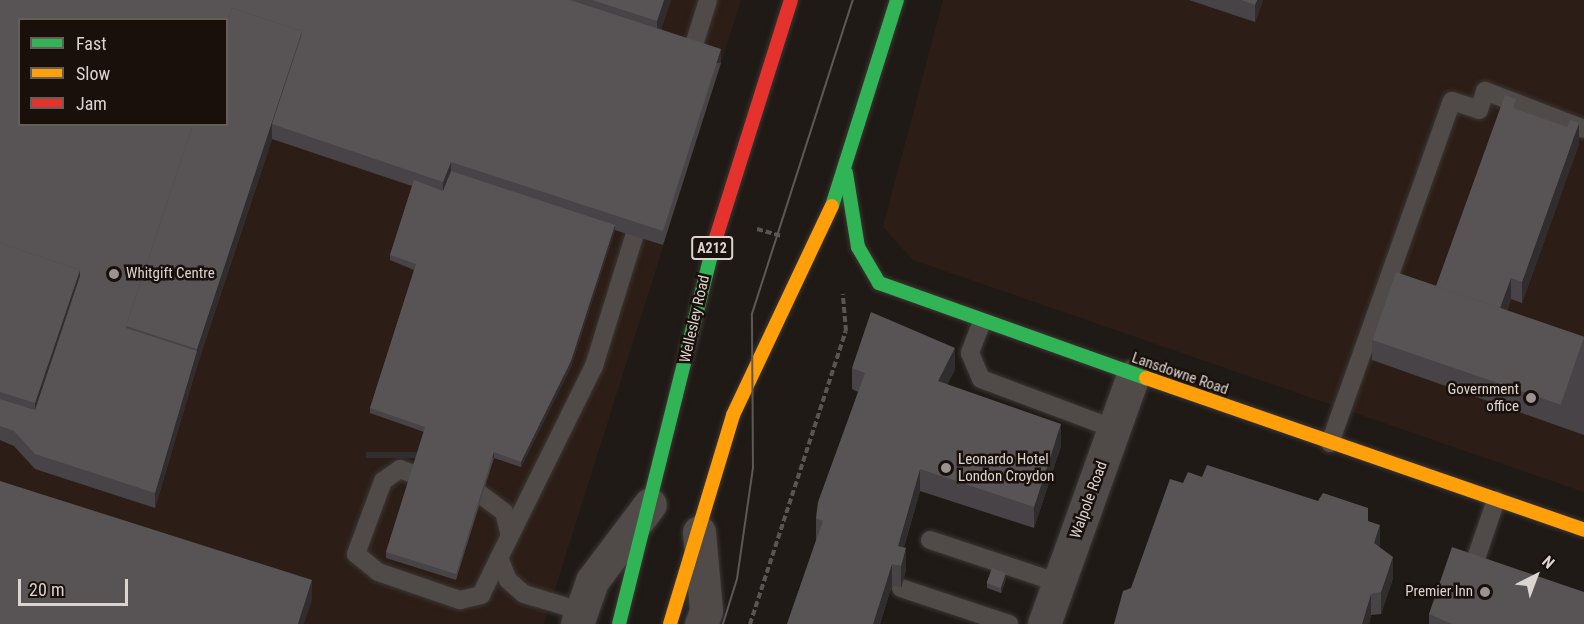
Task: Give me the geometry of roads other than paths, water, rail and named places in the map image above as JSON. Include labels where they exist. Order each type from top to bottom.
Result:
[{"type":"main road","name":"Wellesley Road","points":[[652,502],[709,260],[791,0]]},
{"type":"main road","points":[[670,624],[733,414],[786,312],[846,173],[897,0]]},
{"type":"main road","name":"Lansdowne Road","points":[[846,173],[858,247],[879,283],[981,324],[1584,529]]},
{"type":"main road","name":"A212","points":[[620,624],[652,502]]},
{"type":"street","name":"Walpole Road","points":[[1044,624],[1133,376]]},
{"type":"street","name":"Wellesley Road","points":[[579,617],[592,581],[652,502]]},
{"type":"street","points":[[699,532],[706,611],[701,624]]},
{"type":"lane","points":[[683,80],[708,0]]},
{"type":"lane","points":[[1330,443],[1452,101],[1479,110],[1485,91],[1584,129]]},
{"type":"lane","points":[[413,474],[400,469],[382,481],[356,554],[378,572],[460,600],[481,596],[500,558],[509,532],[594,366],[647,194]]},
{"type":"lane","points":[[981,324],[970,353],[981,379],[1115,429]]},
{"type":"lane","points":[[480,494],[504,512],[509,532]]},
{"type":"lane","points":[[1471,573],[1496,500]]},
{"type":"lane","points":[[930,540],[1059,583]]},
{"type":"lane","points":[[500,558],[508,580],[524,594],[579,617]]},
{"type":"lane","points":[[901,588],[1009,624]]},
{"type":"tram line","points":[[723,624],[737,579],[753,468],[752,314],[853,0]]},
{"type":"place","name":"Whitgift Centre","points":[[114,274]]},
{"type":"place","name":"Government office","points":[[1531,398]]},
{"type":"place","name":"Leonardo Hotel London Croydon","points":[[946,468]]},
{"type":"place","name":"Premier Inn","points":[[1485,592]]}]
